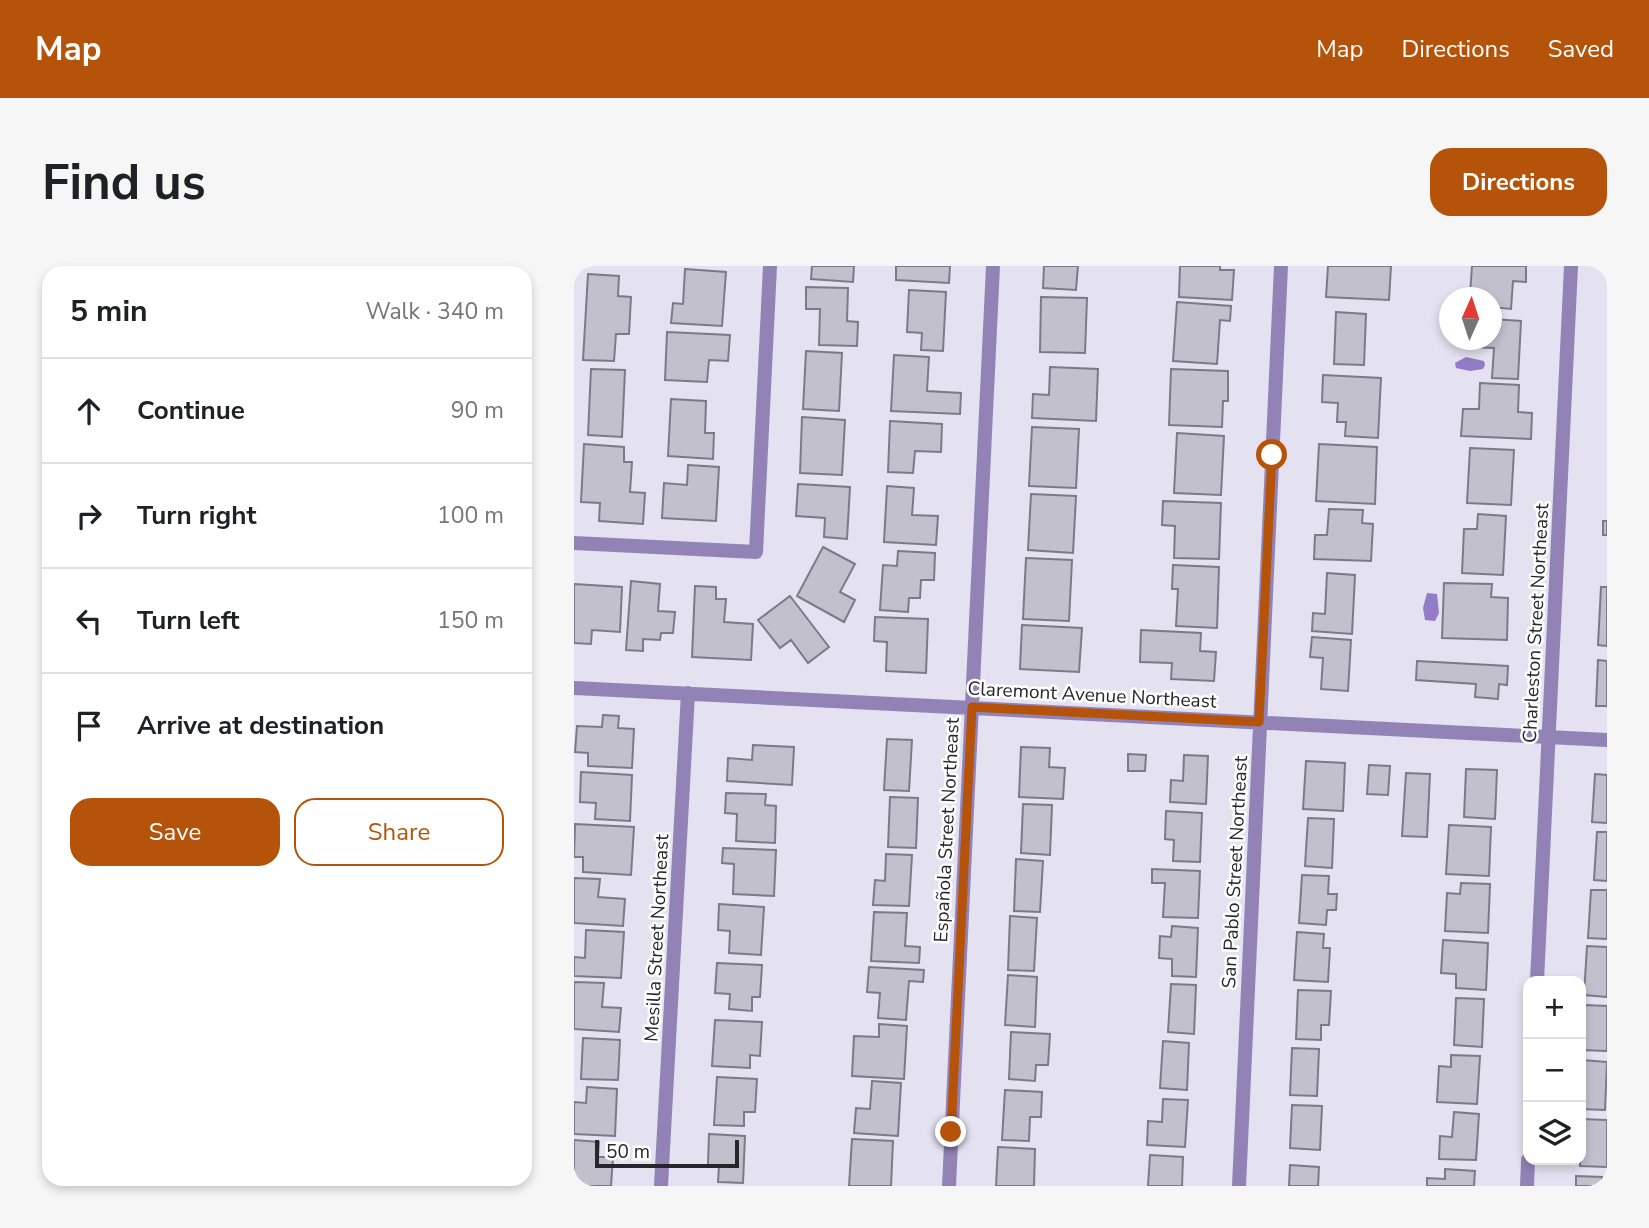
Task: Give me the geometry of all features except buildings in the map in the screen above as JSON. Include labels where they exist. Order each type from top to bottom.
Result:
[{"type":"street","points":[[574,543],[756,552],[770,266]]},
{"type":"street","name":"Española Street Northeast","points":[[949,1186],[993,266]]},
{"type":"street","name":"San Pablo Street Northeast","points":[[1239,1186],[1281,266]]},
{"type":"street","name":"Charleston Street Northeast","points":[[1537,976],[1571,266]]},
{"type":"street","name":"Claremont Avenue Northeast","points":[[574,688],[1607,740]]},
{"type":"street","name":"Mesilla Street Northeast","points":[[661,1186],[688,693]]},
{"type":"street","points":[[1527,1186],[1528,1165]]},
{"type":"shaded area","points":[[1466,357],[1484,361],[1483,369],[1470,371],[1456,368],[1455,363]]},
{"type":"shaded area","points":[[1427,593],[1437,594],[1439,613],[1435,621],[1425,620],[1423,608]]},
{"type":"route","points":[[951,1132],[972,707],[1259,722],[1272,455]]}]
